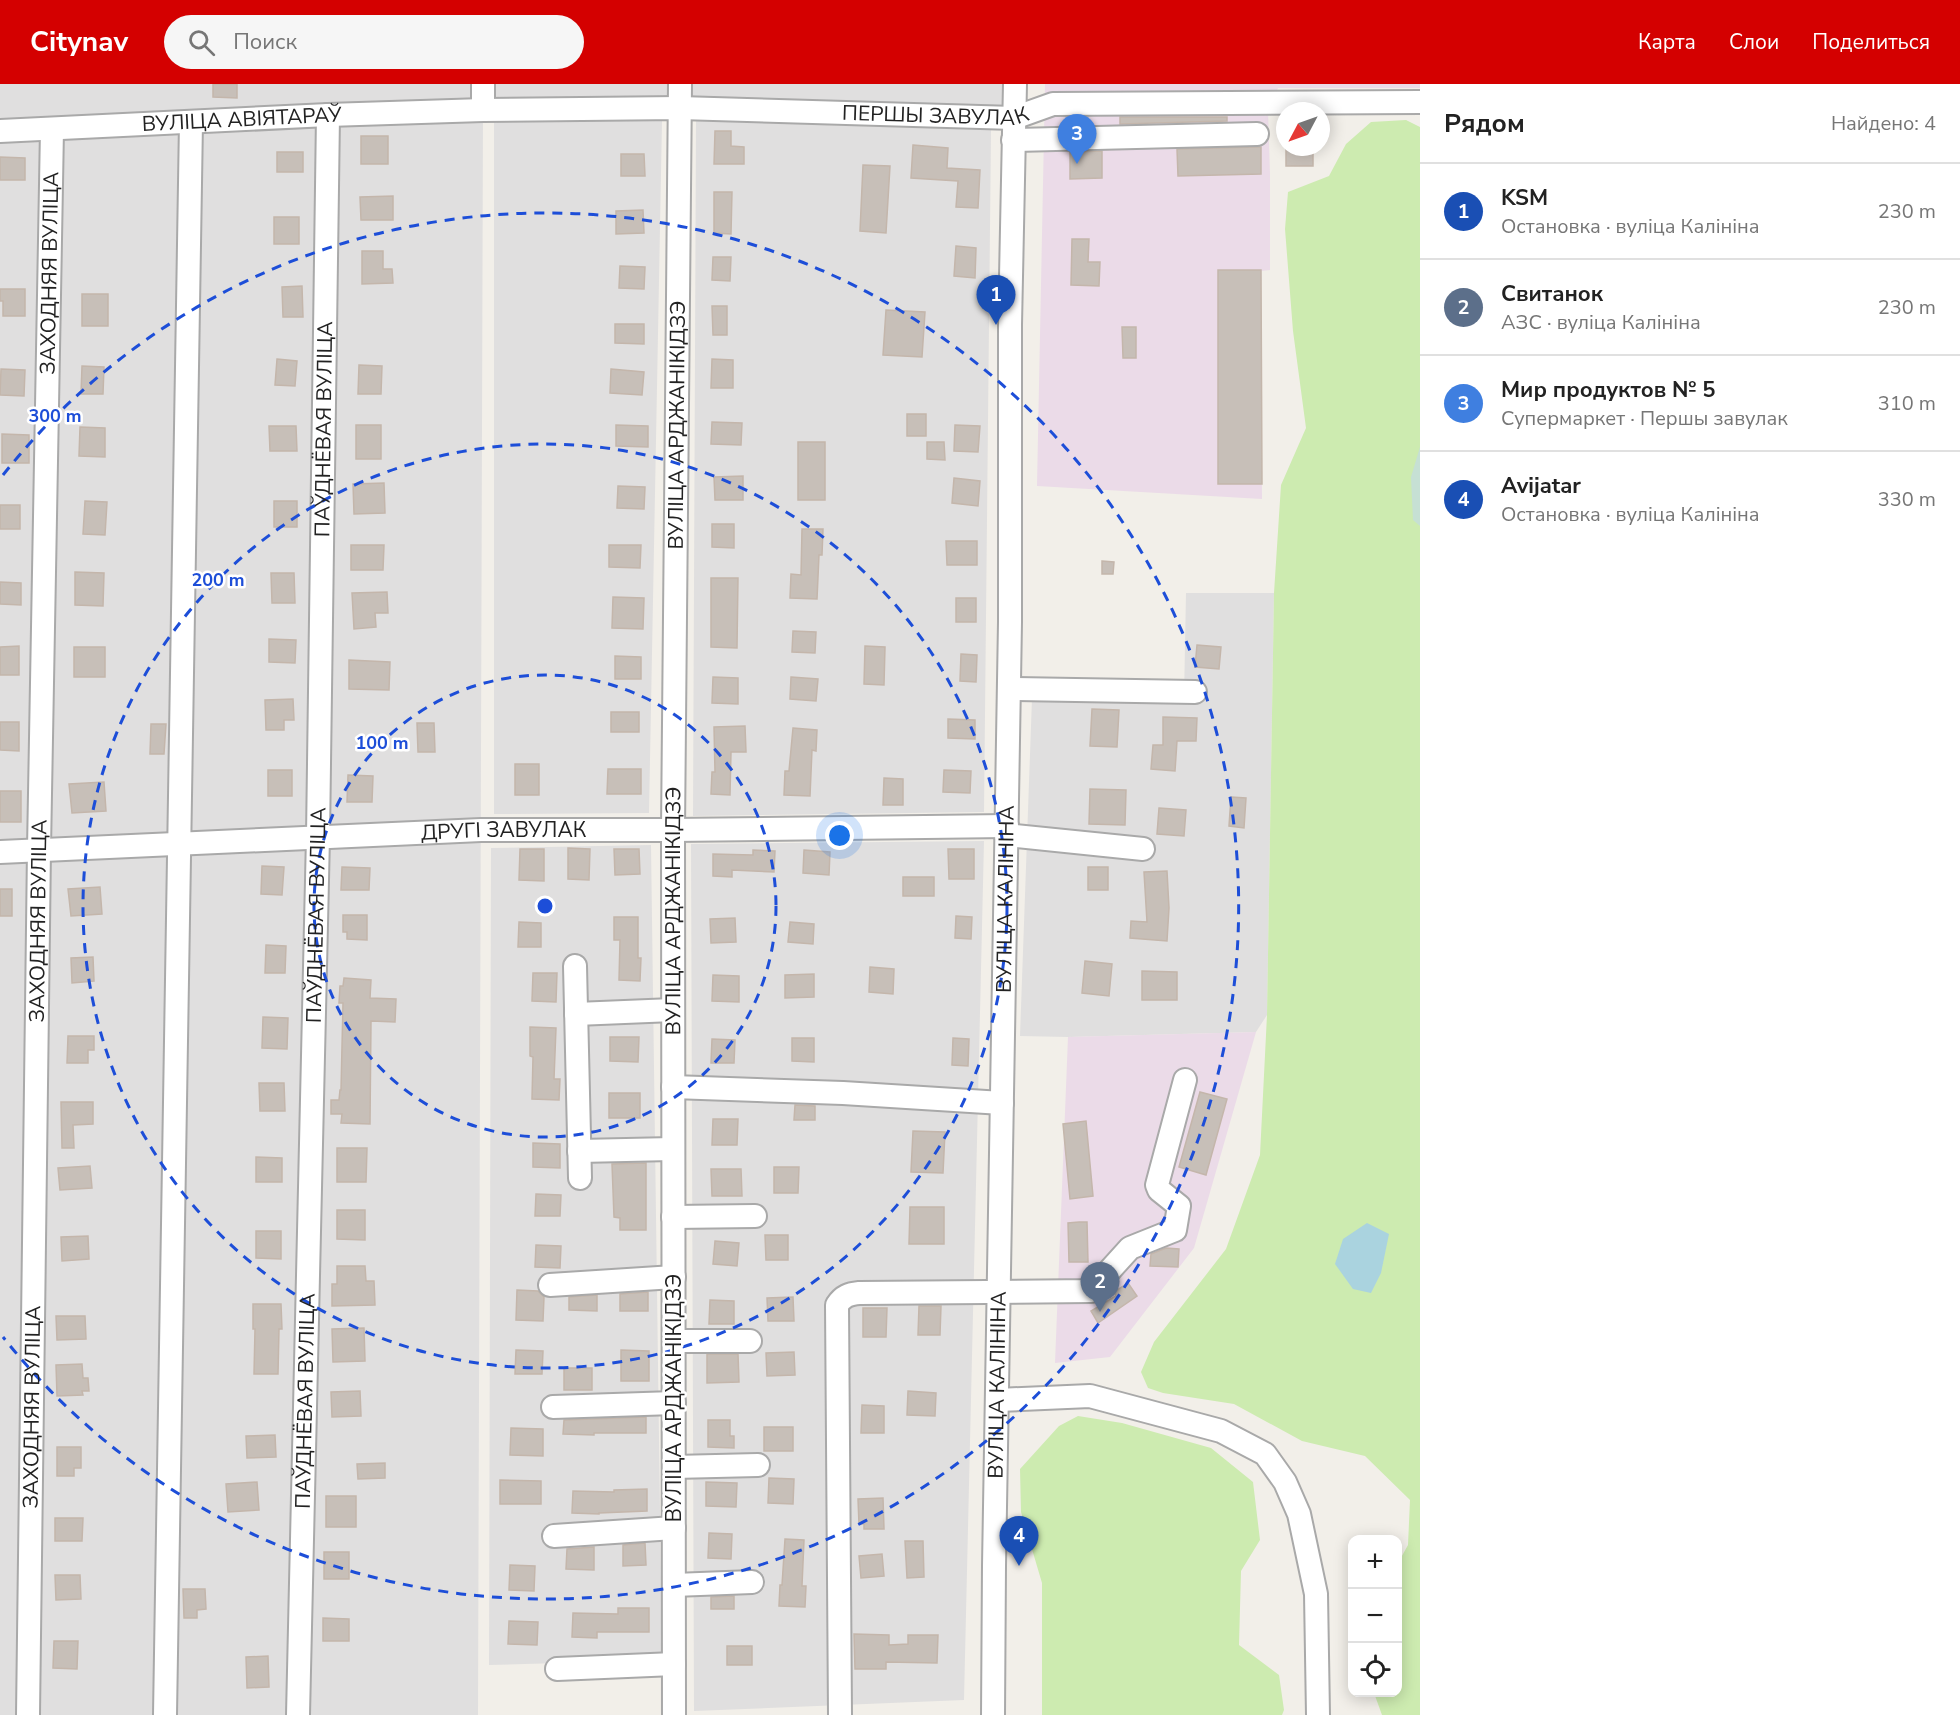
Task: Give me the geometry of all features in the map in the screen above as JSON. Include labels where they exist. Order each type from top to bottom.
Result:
[{"type":"street","points":[[483,84],[483,110]]},
{"type":"street","name":"ВУЛІЦА АРДЖАНІКІДЗЭ","points":[[674,1715],[673,830],[680,84]]},
{"type":"street","name":"ВУЛІЦА КАЛІНІНА","points":[[993,1715],[1009,689],[1010,325],[1015,84]]},
{"type":"street","name":"ПЕРШЫ ЗАВУЛАК","points":[[483,110],[680,108],[1014,129],[1053,104],[1172,94],[1420,102]]},
{"type":"street","name":"ВУЛІЦА АВІЯТАРАЎ","points":[[0,131],[483,110]]},
{"type":"street","name":"ПАЎДНЁВАЯ ВУЛІЦА","points":[[298,1715],[318,836],[328,115]]},
{"type":"street","points":[[165,1715],[176,842],[191,122]]},
{"type":"street","name":"ЗАХОДНЯЯ ВУЛІЦА","points":[[28,1715],[39,849],[52,129]]},
{"type":"street","points":[[1014,129],[1257,134]]},
{"type":"street","points":[[1009,689],[1195,692]]},
{"type":"street","name":"ДРУГІ ЗАВУЛАК","points":[[0,852],[176,842],[481,830],[1006,831],[1143,849]]},
{"type":"street","points":[[575,966],[580,1178]]},
{"type":"street","points":[[576,1014],[673,1010]]},
{"type":"street","points":[[840,1715],[837,1305],[841,1298],[848,1294],[859,1293],[1091,1291],[1130,1248],[1175,1230],[1179,1206],[1159,1190],[1157,1185],[1185,1080]]},
{"type":"street","points":[[673,1087],[819,1091],[1002,1103]]},
{"type":"street","points":[[579,1151],[674,1149]]},
{"type":"street","points":[[674,1217],[755,1216]]},
{"type":"street","points":[[549,1285],[674,1277]]},
{"type":"street","points":[[674,1341],[750,1341]]},
{"type":"street","points":[[998,1400],[1090,1396],[1221,1431],[1265,1454],[1284,1482],[1299,1514],[1316,1594],[1318,1715]]},
{"type":"street","points":[[553,1407],[674,1403]]},
{"type":"street","points":[[674,1467],[758,1465]]},
{"type":"street","points":[[554,1536],[674,1528]]},
{"type":"street","points":[[674,1585],[752,1582]]},
{"type":"street","points":[[556,1669],[674,1664]]},
{"type":"shaded area","points":[[0,84],[1015,84],[1014,118],[483,110],[478,1715],[0,1715]]},
{"type":"shaded area","points":[[1045,84],[1420,84],[1420,88],[1278,88],[1268,111],[1270,270],[1261,271],[1262,499],[1037,486]]},
{"type":"shaded area","points":[[494,121],[662,121],[649,813],[494,814]]},
{"type":"shaded area","points":[[696,121],[991,130],[984,812],[693,816]]},
{"type":"shaded area","points":[[1186,593],[1274,593],[1267,1015],[1256,1032],[1068,1037],[1020,1036],[1032,698],[1184,698]]},
{"type":"shaded area","points":[[984,841],[964,1700],[694,1711],[691,844]]},
{"type":"shaded area","points":[[651,845],[662,1660],[489,1665],[491,848]]},
{"type":"shaded area","points":[[1256,1032],[1194,1248],[1110,1357],[1055,1363],[1068,1037]]},
{"type":"green space","points":[[1406,120],[1420,127],[1420,1715],[1382,1715],[1375,1697],[1402,1697],[1402,1556],[1408,1545],[1410,1500],[1365,1456],[1302,1441],[1234,1404],[1163,1393],[1148,1388],[1141,1372],[1154,1342],[1226,1249],[1260,1155],[1267,1015],[1274,593],[1281,485],[1306,428],[1293,331],[1285,229],[1288,192],[1329,176],[1346,144],[1371,122]]},
{"type":"green space","points":[[1420,447],[1420,526],[1413,520],[1411,477]]},
{"type":"green space","points":[[1078,1416],[1122,1423],[1211,1448],[1253,1482],[1260,1540],[1241,1571],[1239,1645],[1279,1675],[1284,1710],[1282,1715],[1042,1715],[1042,1583],[1021,1512],[1020,1469],[1059,1426]]},
{"type":"water","points":[[1367,1223],[1389,1234],[1381,1273],[1371,1293],[1353,1289],[1335,1264],[1343,1239]]},
{"type":"building","points":[[213,84],[237,84],[237,98],[213,97]]},
{"type":"building","points":[[1120,117],[1227,117],[1227,121],[1120,124]]},
{"type":"building","points":[[715,131],[731,131],[731,146],[744,147],[744,164],[714,164]]},
{"type":"building","points":[[361,136],[388,136],[388,164],[361,164]]},
{"type":"building","points":[[913,145],[948,148],[947,168],[980,170],[978,208],[956,207],[958,181],[911,178]]},
{"type":"building","points":[[1261,147],[1261,174],[1178,176],[1177,149]]},
{"type":"building","points":[[1102,151],[1102,178],[1070,179],[1070,152]]},
{"type":"building","points":[[277,152],[303,152],[303,172],[277,172]]},
{"type":"building","points":[[621,154],[644,154],[645,176],[621,176]]},
{"type":"building","points":[[1286,156],[1313,156],[1313,166],[1286,166]]},
{"type":"building","points":[[0,157],[25,158],[25,180],[0,180]]},
{"type":"building","points":[[863,165],[890,166],[886,233],[860,231]]},
{"type":"building","points":[[714,192],[732,192],[731,234],[714,233]]},
{"type":"building","points":[[393,196],[393,220],[361,220],[360,197]]},
{"type":"building","points":[[643,210],[644,233],[616,234],[616,211]]},
{"type":"building","points":[[274,217],[299,217],[299,244],[274,244]]},
{"type":"building","points":[[1072,239],[1089,239],[1088,262],[1100,262],[1099,286],[1071,285]]},
{"type":"building","points":[[956,246],[976,248],[975,278],[954,276]]},
{"type":"building","points":[[362,251],[383,251],[383,269],[392,269],[393,283],[362,284]]},
{"type":"building","points":[[713,257],[731,257],[730,281],[712,280]]},
{"type":"building","points":[[620,266],[645,267],[644,289],[619,288]]},
{"type":"building","points":[[1218,270],[1261,270],[1262,484],[1218,484]]},
{"type":"building","points":[[302,286],[303,317],[283,317],[282,287]]},
{"type":"building","points":[[0,289],[25,289],[25,316],[3,316]]},
{"type":"building","points":[[82,294],[108,294],[108,326],[82,326]]},
{"type":"building","points":[[712,306],[727,306],[727,335],[713,335]]},
{"type":"building","points":[[886,310],[925,312],[922,357],[883,355]]},
{"type":"building","points":[[615,324],[644,324],[644,344],[615,343]]},
{"type":"building","points":[[1122,327],[1136,327],[1136,358],[1123,358]]},
{"type":"building","points":[[277,359],[297,361],[295,386],[275,385]]},
{"type":"building","points":[[712,359],[733,360],[733,388],[711,388]]},
{"type":"building","points":[[359,365],[382,366],[381,394],[358,394]]},
{"type":"building","points":[[82,366],[104,367],[103,394],[81,394]]},
{"type":"building","points":[[1,369],[25,370],[24,396],[0,395]]},
{"type":"building","points":[[611,369],[644,372],[642,395],[610,393]]},
{"type":"building","points":[[907,414],[926,414],[926,436],[907,436]]},
{"type":"building","points":[[712,422],[742,423],[741,445],[711,444]]},
{"type":"building","points":[[356,425],[381,425],[381,459],[356,459]]},
{"type":"building","points":[[616,425],[648,426],[648,447],[616,446]]},
{"type":"building","points":[[955,425],[980,426],[978,452],[954,451]]},
{"type":"building","points":[[269,426],[296,426],[297,451],[270,451]]},
{"type":"building","points":[[80,427],[105,428],[105,457],[79,456]]},
{"type":"building","points":[[2,434],[29,435],[29,463],[2,463]]},
{"type":"building","points":[[798,442],[825,442],[825,500],[798,500]]},
{"type":"building","points":[[927,442],[944,442],[945,460],[927,459]]},
{"type":"building","points":[[743,476],[743,500],[715,500],[714,477]]},
{"type":"building","points":[[954,478],[980,481],[978,506],[952,503]]},
{"type":"building","points":[[384,483],[385,513],[354,514],[353,484]]},
{"type":"building","points":[[618,486],[645,487],[644,509],[617,508]]},
{"type":"building","points":[[85,501],[107,502],[105,535],[83,534]]},
{"type":"building","points":[[274,501],[297,501],[297,527],[274,527]]},
{"type":"building","points":[[0,505],[20,505],[20,529],[0,529]]},
{"type":"building","points":[[712,524],[734,524],[734,548],[712,547]]},
{"type":"building","points":[[802,529],[823,529],[817,599],[790,598],[791,574],[801,575]]},
{"type":"building","points":[[946,541],[977,541],[977,565],[947,565]]},
{"type":"building","points":[[351,545],[384,545],[383,570],[351,570]]},
{"type":"building","points":[[609,545],[641,545],[640,568],[609,567]]},
{"type":"building","points":[[1102,561],[1114,562],[1113,574],[1102,574]]},
{"type":"building","points":[[75,572],[104,573],[103,606],[75,605]]},
{"type":"building","points":[[271,573],[294,573],[295,603],[272,603]]},
{"type":"building","points":[[711,578],[738,578],[737,648],[711,647]]},
{"type":"building","points":[[0,582],[21,583],[21,605],[0,604]]},
{"type":"building","points":[[387,592],[388,613],[375,613],[376,627],[354,629],[352,593]]},
{"type":"building","points":[[613,597],[644,598],[643,629],[612,628]]},
{"type":"building","points":[[956,598],[976,598],[976,622],[956,622]]},
{"type":"building","points":[[793,631],[816,632],[815,653],[792,652]]},
{"type":"building","points":[[269,639],[296,640],[295,663],[269,662]]},
{"type":"building","points":[[1197,645],[1221,647],[1219,669],[1195,667]]},
{"type":"building","points":[[19,646],[19,675],[0,675],[0,647]]},
{"type":"building","points":[[865,646],[885,647],[884,685],[864,684]]},
{"type":"building","points":[[74,647],[105,647],[105,677],[74,677]]},
{"type":"building","points":[[961,654],[977,655],[976,682],[960,681]]},
{"type":"building","points":[[615,656],[641,657],[641,679],[615,679]]},
{"type":"building","points":[[349,660],[390,662],[389,690],[349,689]]},
{"type":"building","points":[[713,677],[738,678],[738,704],[712,703]]},
{"type":"building","points":[[791,677],[818,679],[816,701],[790,699]]},
{"type":"building","points":[[293,699],[294,720],[284,720],[284,730],[266,730],[265,700]]},
{"type":"building","points":[[1092,709],[1119,710],[1117,747],[1090,746]]},
{"type":"building","points":[[611,712],[639,712],[639,732],[611,732]]},
{"type":"building","points":[[1163,717],[1197,718],[1196,741],[1177,741],[1175,771],[1151,769],[1153,745],[1163,745]]},
{"type":"building","points":[[948,719],[975,720],[975,739],[948,738]]},
{"type":"building","points":[[0,722],[19,722],[19,751],[0,750]]},
{"type":"building","points":[[417,723],[434,723],[435,752],[418,752]]},
{"type":"building","points":[[151,724],[166,724],[164,754],[150,754]]},
{"type":"building","points":[[745,726],[746,752],[731,752],[730,795],[711,794],[712,772],[715,772],[714,727]]},
{"type":"building","points":[[793,728],[817,730],[816,751],[812,750],[810,796],[784,795],[785,771],[789,771]]},
{"type":"building","points":[[515,764],[539,764],[539,795],[515,795]]},
{"type":"building","points":[[608,769],[641,769],[641,794],[607,794]]},
{"type":"building","points":[[268,770],[292,770],[292,796],[268,796]]},
{"type":"building","points":[[944,770],[971,771],[970,793],[943,792]]},
{"type":"building","points":[[348,775],[373,776],[372,802],[347,802]]},
{"type":"building","points":[[884,778],[903,779],[903,805],[883,805]]},
{"type":"building","points":[[104,782],[106,811],[72,813],[69,784]]},
{"type":"building","points":[[1090,789],[1126,790],[1125,825],[1089,824]]},
{"type":"building","points":[[0,791],[21,791],[21,822],[0,822]]},
{"type":"building","points":[[1231,797],[1246,798],[1244,828],[1229,826]]},
{"type":"building","points":[[1159,808],[1186,810],[1184,836],[1157,834]]},
{"type":"building","points":[[568,848],[590,849],[589,880],[568,879]]},
{"type":"building","points":[[520,849],[544,849],[544,881],[519,880]]},
{"type":"building","points":[[614,849],[639,849],[640,874],[615,875]]},
{"type":"building","points":[[948,849],[974,849],[974,879],[949,879]]},
{"type":"building","points":[[753,850],[775,851],[774,872],[732,870],[732,877],[713,876],[713,854],[753,855]]},
{"type":"building","points":[[804,850],[830,852],[829,875],[803,873]]},
{"type":"building","points":[[262,866],[284,867],[282,895],[261,894]]},
{"type":"building","points":[[342,867],[370,868],[369,890],[341,890]]},
{"type":"building","points":[[1088,867],[1108,867],[1108,890],[1088,890]]},
{"type":"building","points":[[1167,871],[1169,908],[1167,941],[1130,938],[1131,921],[1147,922],[1144,872]]},
{"type":"building","points":[[903,877],[934,877],[934,896],[903,896]]},
{"type":"building","points":[[100,887],[102,914],[71,916],[68,889]]},
{"type":"building","points":[[0,889],[12,889],[12,916],[0,916]]},
{"type":"building","points":[[343,915],[367,915],[367,940],[347,939],[347,932],[343,932]]},
{"type":"building","points":[[956,916],[972,917],[971,939],[955,938]]},
{"type":"building","points":[[614,917],[638,917],[640,981],[619,980],[620,940],[614,940]]},
{"type":"building","points":[[735,918],[736,942],[711,943],[710,919]]},
{"type":"building","points":[[519,922],[541,923],[541,947],[518,947]]},
{"type":"building","points":[[790,922],[814,924],[813,944],[788,942]]},
{"type":"building","points":[[266,945],[286,946],[285,973],[265,973]]},
{"type":"building","points":[[93,957],[94,981],[72,983],[71,958]]},
{"type":"building","points":[[1085,961],[1112,964],[1109,996],[1082,993]]},
{"type":"building","points":[[870,967],[894,969],[893,994],[869,992]]},
{"type":"building","points":[[1142,971],[1177,972],[1177,1000],[1142,1000]]},
{"type":"building","points":[[533,973],[557,973],[556,1002],[532,1001]]},
{"type":"building","points":[[814,974],[814,997],[785,998],[785,975]]},
{"type":"building","points":[[713,975],[739,976],[739,1002],[712,1001]]},
{"type":"building","points":[[344,978],[371,980],[370,998],[396,999],[395,1022],[371,1021],[370,1124],[341,1123],[342,1114],[331,1114],[331,1100],[339,1100],[341,1090],[343,1003],[339,1003],[340,986],[343,986]]},
{"type":"building","points":[[263,1017],[288,1018],[287,1049],[262,1048]]},
{"type":"building","points":[[530,1027],[556,1028],[554,1079],[560,1079],[559,1100],[532,1099],[533,1057],[530,1056]]},
{"type":"building","points":[[68,1036],[94,1036],[94,1050],[88,1050],[88,1063],[67,1063]]},
{"type":"building","points":[[610,1037],[639,1037],[638,1062],[610,1061]]},
{"type":"building","points":[[792,1038],[814,1038],[814,1062],[792,1061]]},
{"type":"building","points":[[953,1038],[969,1039],[968,1066],[952,1065]]},
{"type":"building","points":[[712,1039],[735,1040],[734,1063],[711,1063]]},
{"type":"building","points":[[259,1083],[284,1083],[285,1111],[260,1111]]},
{"type":"building","points":[[1200,1092],[1227,1099],[1206,1175],[1179,1167]]},
{"type":"building","points":[[609,1093],[640,1093],[640,1118],[609,1118]]},
{"type":"building","points":[[61,1102],[93,1102],[93,1124],[73,1125],[74,1148],[62,1148]]},
{"type":"building","points":[[795,1105],[815,1106],[815,1120],[794,1120]]},
{"type":"building","points":[[713,1119],[738,1119],[737,1145],[712,1145]]},
{"type":"building","points":[[1086,1121],[1093,1196],[1070,1199],[1063,1124]]},
{"type":"building","points":[[913,1131],[945,1132],[943,1173],[911,1172]]},
{"type":"building","points":[[533,1143],[560,1144],[560,1168],[533,1167]]},
{"type":"building","points":[[337,1148],[367,1148],[366,1182],[337,1182]]},
{"type":"building","points":[[256,1157],[282,1158],[282,1182],[256,1182]]},
{"type":"building","points":[[646,1163],[646,1230],[620,1230],[620,1218],[614,1217],[612,1164]]},
{"type":"building","points":[[90,1166],[92,1188],[60,1190],[58,1168]]},
{"type":"building","points":[[774,1167],[799,1167],[798,1193],[774,1193]]},
{"type":"building","points":[[711,1169],[741,1169],[742,1196],[712,1196]]},
{"type":"building","points":[[536,1194],[561,1195],[560,1216],[535,1216]]},
{"type":"building","points":[[910,1207],[944,1207],[944,1244],[909,1244]]},
{"type":"building","points":[[337,1210],[365,1210],[365,1240],[337,1239]]},
{"type":"building","points":[[1087,1222],[1088,1262],[1069,1262],[1068,1223]]},
{"type":"building","points":[[256,1231],[281,1231],[281,1259],[256,1258]]},
{"type":"building","points":[[765,1235],[788,1235],[788,1260],[766,1260]]},
{"type":"building","points":[[88,1236],[89,1259],[62,1261],[61,1237]]},
{"type":"building","points":[[715,1241],[739,1243],[737,1266],[713,1264]]},
{"type":"building","points":[[536,1245],[561,1246],[560,1268],[535,1267]]},
{"type":"building","points":[[1166,1248],[1179,1249],[1178,1267],[1150,1266],[1151,1254]]},
{"type":"building","points":[[337,1266],[365,1266],[366,1281],[374,1281],[375,1305],[332,1306],[332,1284],[337,1284]]},
{"type":"building","points":[[1128,1283],[1137,1296],[1098,1323],[1091,1311],[1116,1296],[1114,1292]]},
{"type":"building","points":[[517,1290],[538,1291],[544,1297],[543,1321],[516,1320]]},
{"type":"building","points":[[648,1292],[648,1311],[620,1311],[620,1294]]},
{"type":"building","points":[[597,1295],[597,1311],[569,1310],[569,1297]]},
{"type":"building","points":[[793,1297],[794,1321],[768,1321],[767,1298]]},
{"type":"building","points":[[710,1300],[734,1301],[734,1324],[709,1324]]},
{"type":"building","points":[[253,1304],[281,1304],[282,1329],[279,1329],[278,1374],[254,1374]]},
{"type":"building","points":[[919,1306],[941,1306],[940,1335],[918,1335]]},
{"type":"building","points":[[863,1308],[887,1308],[886,1337],[863,1337]]},
{"type":"building","points":[[56,1316],[85,1316],[86,1339],[57,1340]]},
{"type":"building","points":[[364,1328],[365,1361],[333,1362],[332,1329]]},
{"type":"building","points":[[516,1350],[543,1351],[542,1374],[515,1374]]},
{"type":"building","points":[[621,1350],[649,1351],[649,1381],[621,1381]]},
{"type":"building","points":[[794,1352],[795,1375],[767,1376],[766,1353]]},
{"type":"building","points":[[707,1354],[738,1354],[739,1382],[707,1383]]},
{"type":"building","points":[[82,1364],[83,1378],[88,1378],[89,1391],[82,1391],[83,1395],[57,1396],[56,1365]]},
{"type":"building","points":[[564,1368],[592,1368],[592,1390],[564,1390]]},
{"type":"building","points":[[360,1391],[361,1416],[332,1417],[331,1392]]},
{"type":"building","points":[[908,1391],[936,1393],[935,1416],[907,1415]]},
{"type":"building","points":[[862,1405],[884,1406],[884,1433],[861,1433]]},
{"type":"building","points":[[646,1417],[646,1433],[563,1434],[564,1420]]},
{"type":"building","points":[[708,1420],[730,1420],[730,1436],[734,1436],[734,1448],[708,1447]]},
{"type":"building","points":[[764,1427],[793,1427],[793,1451],[764,1451]]},
{"type":"building","points":[[511,1428],[543,1429],[543,1456],[510,1455]]},
{"type":"building","points":[[275,1435],[276,1457],[247,1458],[246,1436]]},
{"type":"building","points":[[57,1447],[81,1447],[81,1468],[74,1468],[74,1476],[57,1476]]},
{"type":"building","points":[[385,1463],[385,1478],[358,1479],[357,1464]]},
{"type":"building","points":[[769,1478],[794,1479],[793,1504],[768,1503]]},
{"type":"building","points":[[500,1480],[541,1481],[541,1504],[500,1504]]},
{"type":"building","points":[[257,1482],[259,1510],[228,1512],[226,1484]]},
{"type":"building","points":[[706,1482],[737,1483],[736,1507],[706,1506]]},
{"type":"building","points":[[647,1489],[647,1511],[572,1513],[573,1491],[614,1492],[614,1490]]},
{"type":"building","points":[[326,1496],[356,1496],[356,1527],[326,1527]]},
{"type":"building","points":[[883,1498],[884,1529],[864,1529],[864,1524],[859,1524],[858,1499]]},
{"type":"building","points":[[55,1518],[83,1518],[82,1541],[55,1541]]},
{"type":"building","points":[[709,1533],[732,1534],[731,1559],[708,1558]]},
{"type":"building","points":[[785,1539],[804,1540],[802,1586],[806,1586],[805,1607],[779,1606]]},
{"type":"building","points":[[905,1541],[923,1541],[924,1577],[907,1578]]},
{"type":"building","points":[[645,1543],[646,1565],[623,1566],[623,1545]]},
{"type":"building","points":[[594,1547],[594,1570],[566,1569],[567,1549]]},
{"type":"building","points":[[324,1552],[349,1552],[349,1579],[324,1579]]},
{"type":"building","points":[[882,1554],[884,1576],[861,1578],[859,1556]]},
{"type":"building","points":[[510,1565],[535,1566],[534,1591],[509,1590]]},
{"type":"building","points":[[55,1575],[80,1575],[81,1599],[56,1600]]},
{"type":"building","points":[[183,1589],[205,1589],[206,1609],[197,1610],[197,1618],[184,1618]]},
{"type":"building","points":[[734,1596],[734,1609],[711,1609],[711,1597]]},
{"type":"building","points":[[618,1608],[649,1608],[649,1632],[597,1632],[597,1638],[572,1637],[573,1613],[618,1614]]},
{"type":"building","points":[[323,1618],[349,1619],[349,1641],[323,1641]]},
{"type":"building","points":[[509,1621],[538,1622],[537,1645],[508,1644]]},
{"type":"building","points":[[854,1634],[889,1635],[889,1645],[908,1644],[908,1635],[938,1635],[937,1663],[886,1662],[886,1669],[855,1669]]},
{"type":"building","points":[[54,1641],[78,1641],[77,1669],[53,1668]]},
{"type":"building","points":[[727,1646],[752,1646],[752,1665],[727,1665]]},
{"type":"building","points":[[268,1656],[269,1687],[247,1688],[246,1657]]},
{"type":"place","name":"Мир продуктов № 5","points":[[1077,164]]},
{"type":"place","name":"KSM","points":[[996,325]]},
{"type":"place","name":"Свитанок","points":[[1100,1312]]},
{"type":"place","name":"Avijatar","points":[[1019,1566]]}]
